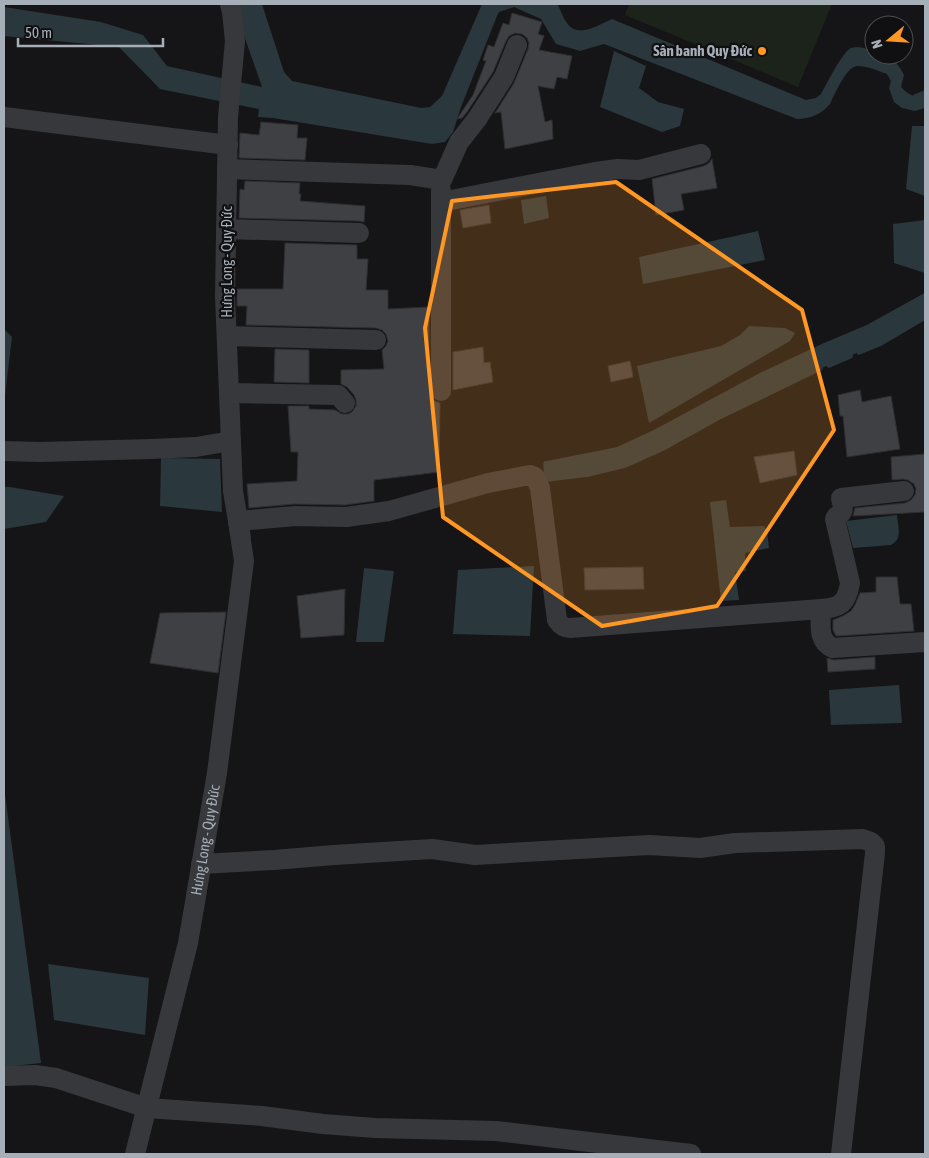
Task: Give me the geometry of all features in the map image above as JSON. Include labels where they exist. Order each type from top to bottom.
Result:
[{"type":"street","name":"Hưng Long - Quy Đức","points":[[135,1154],[188,944],[217,773],[244,561],[234,491],[225,296],[228,117],[235,41],[230,4]]},
{"type":"street","points":[[442,391],[442,180],[459,142],[477,119],[504,77],[517,46]]},
{"type":"street","points":[[4,117],[228,145]]},
{"type":"street","points":[[441,202],[595,172],[618,169],[639,170],[701,154]]},
{"type":"street","points":[[228,169],[410,175],[442,180]]},
{"type":"street","points":[[226,229],[360,233]]},
{"type":"street","points":[[227,336],[376,340]]},
{"type":"street","points":[[229,393],[338,395],[345,403]]},
{"type":"street","points":[[4,451],[151,449],[196,447],[231,441]]},
{"type":"street","points":[[239,530],[295,516],[346,517],[389,511],[488,484],[530,475],[535,477],[540,488],[557,620],[560,625],[570,628],[831,609],[846,600],[850,583],[835,519],[843,510],[841,498],[904,491]]},
{"type":"street","points":[[822,609],[821,634],[825,642],[833,648],[925,642]]},
{"type":"street","points":[[201,864],[432,849],[475,855],[649,845],[700,848],[744,843],[863,839],[871,842],[876,846],[841,1154]]},
{"type":"street","points":[[4,1076],[35,1075],[56,1078],[147,1108],[262,1116],[323,1124],[375,1128],[496,1131],[690,1154]]},
{"type":"highlighted area","points":[[616,182],[802,310],[834,430],[717,606],[602,626],[443,517],[425,328],[452,201]]},
{"type":"shaded area","points":[[233,4],[262,4],[284,72],[292,81],[421,108],[430,107],[442,96],[482,4],[555,4],[558,5],[567,23],[577,30],[595,27],[612,19],[806,100],[816,98],[821,94],[848,50],[854,47],[864,48],[864,65],[898,65],[904,75],[901,87],[915,97],[925,93],[925,108],[915,111],[902,108],[894,102],[889,88],[891,81],[887,74],[868,67],[857,66],[845,76],[827,108],[807,118],[797,119],[604,44],[580,51],[556,44],[541,19],[514,7],[499,12],[497,16],[453,132],[445,142],[432,144],[258,117],[259,109],[160,89],[119,47],[4,36],[4,7],[101,22],[143,35],[167,66],[262,87]]},
{"type":"shaded area","name":"Sân banh Quy Đức","points":[[629,4],[832,4],[798,87],[625,15]]},
{"type":"shaded area","points":[[614,51],[646,66],[639,88],[658,102],[684,109],[680,126],[662,132],[600,107]]},
{"type":"shaded area","points":[[912,126],[925,126],[925,196],[906,189]]},
{"type":"shaded area","points":[[546,196],[549,218],[524,224],[521,200]]},
{"type":"shaded area","points":[[925,220],[925,273],[894,263],[893,224]]},
{"type":"shaded area","points":[[758,231],[765,260],[643,284],[639,257]]},
{"type":"shaded area","points":[[925,296],[925,317],[880,343],[803,376],[717,418],[661,449],[625,465],[588,474],[547,479],[546,464],[617,450],[656,432],[762,375],[869,327]]},
{"type":"shaded area","points":[[749,326],[785,328],[795,333],[790,341],[649,423],[637,366],[721,346],[740,335]]},
{"type":"shaded area","points":[[4,329],[12,337],[4,404]]},
{"type":"shaded area","points":[[161,458],[220,459],[222,512],[160,506]]},
{"type":"shaded area","points":[[4,487],[64,496],[46,522],[4,529]]},
{"type":"shaded area","points":[[726,500],[730,527],[764,526],[767,531],[769,548],[745,553],[746,571],[735,572],[739,600],[721,601],[710,502]]},
{"type":"shaded area","points":[[897,515],[899,532],[897,539],[891,545],[853,548],[846,521]]},
{"type":"shaded area","points":[[534,566],[530,636],[453,634],[458,570]]},
{"type":"shaded area","points":[[364,568],[394,571],[384,642],[356,642]]},
{"type":"shaded area","points":[[899,685],[902,723],[831,725],[829,690]]},
{"type":"shaded area","points":[[4,787],[41,1063],[4,1067]]},
{"type":"shaded area","points":[[48,964],[149,978],[145,1035],[54,1020]]},
{"type":"building","points":[[512,13],[542,22],[538,34],[544,36],[539,50],[572,56],[567,79],[557,77],[554,89],[538,86],[545,122],[552,120],[553,139],[505,149],[501,112],[495,113],[514,83],[528,49],[529,43],[527,38],[522,34],[515,33],[509,36],[493,72],[467,112],[462,118],[457,119],[473,95],[486,61],[483,60],[488,45],[494,47],[503,23],[509,25]]},
{"type":"building","points":[[261,122],[298,125],[297,138],[307,138],[305,160],[239,158],[240,133],[259,135]]},
{"type":"building","points":[[712,159],[717,188],[681,194],[684,210],[656,215],[652,179],[704,166]]},
{"type":"building","points":[[245,181],[300,183],[300,201],[365,206],[364,222],[239,218],[240,189],[244,190]]},
{"type":"building","points":[[489,205],[491,223],[463,228],[460,210]]},
{"type":"building","points":[[285,243],[357,245],[357,259],[368,259],[366,290],[388,290],[388,309],[429,307],[429,391],[431,397],[440,403],[439,472],[374,480],[374,501],[345,505],[295,504],[249,508],[247,484],[297,481],[298,452],[291,452],[288,406],[309,406],[309,409],[335,410],[342,414],[352,412],[356,406],[356,400],[347,387],[341,384],[341,370],[384,369],[382,350],[388,341],[386,334],[376,328],[246,325],[247,306],[237,306],[237,289],[283,289]]},
{"type":"building","points":[[483,347],[484,363],[490,362],[493,382],[453,390],[453,352]]},
{"type":"building","points":[[275,349],[309,350],[309,383],[274,382]]},
{"type":"building","points":[[630,361],[633,377],[611,382],[608,366]]},
{"type":"building","points":[[860,390],[862,402],[891,396],[900,449],[847,457],[843,416],[840,416],[838,395]]},
{"type":"building","points":[[794,451],[797,475],[760,483],[754,457]]},
{"type":"building","points":[[925,454],[925,512],[853,516],[855,508],[905,503],[911,500],[915,495],[916,489],[914,484],[903,479],[892,480],[891,457]]},
{"type":"building","points":[[643,567],[644,589],[585,590],[584,568]]},
{"type":"building","points":[[876,577],[897,577],[900,604],[911,604],[914,631],[836,636],[833,630],[833,620],[851,611],[860,593],[876,592]]},
{"type":"building","points":[[345,589],[344,635],[301,638],[297,596]]},
{"type":"building","points":[[226,612],[218,673],[150,663],[160,613]]},
{"type":"building","points":[[875,657],[875,669],[828,672],[827,658],[834,660]]},
{"type":"waterway","points":[[915,102],[915,97],[925,93]]},
{"type":"waterway","points":[[820,368],[717,418],[661,449],[625,465],[588,474],[547,479],[546,464],[617,450],[656,432],[762,375],[869,327],[925,296]]},
{"type":"waterway","points":[[859,352],[881,343],[925,317]]},
{"type":"waterway","points":[[829,365],[850,356]]},
{"type":"place","name":"Sân banh Quy Đức","points":[[762,51]]}]
